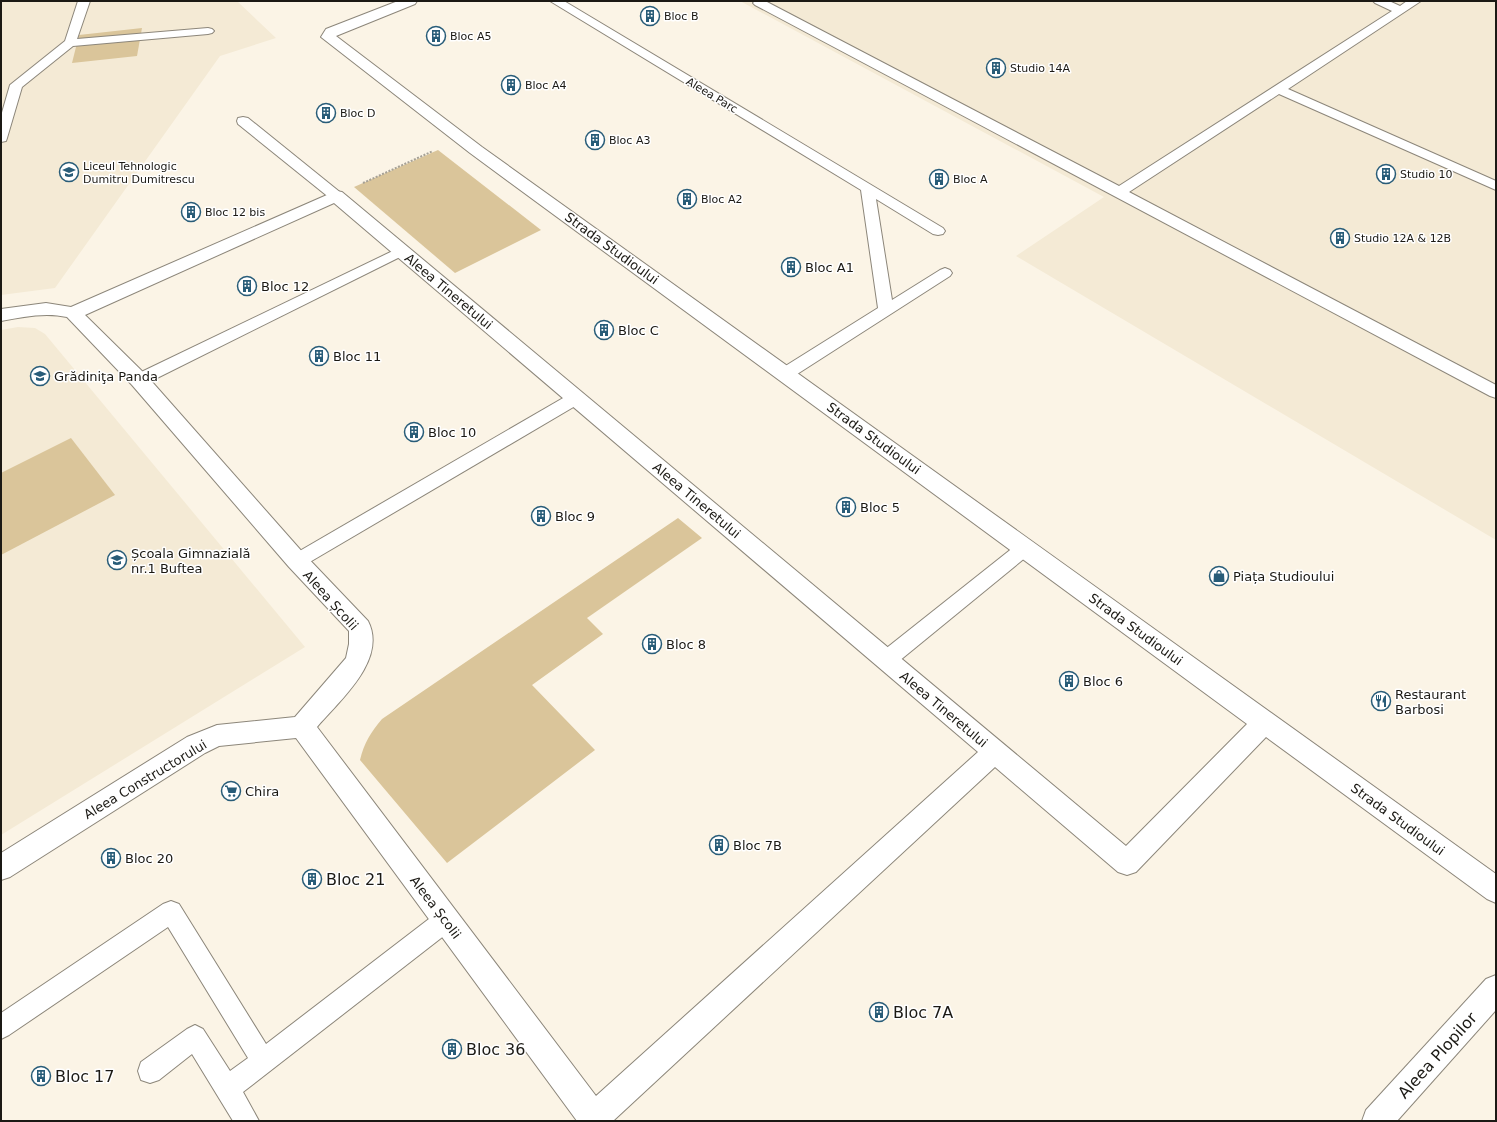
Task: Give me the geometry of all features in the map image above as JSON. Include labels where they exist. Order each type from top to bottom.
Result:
[{"type":"street","name":"Strada Studioului","points":[[410,1],[331,32],[328,37],[476,150],[1496,890]]},
{"type":"street","name":"Aleea Tineretului","points":[[336,196],[1127,863],[1264,722]]},
{"type":"street","points":[[1,315],[47,308],[73,313],[336,196]]},
{"type":"street","name":"Aleea Școlii","points":[[73,313],[139,380],[297,561],[360,628],[361,644],[356,662],[302,727],[595,1120]]},
{"type":"street","name":"Aleea Constructorului","points":[[1,868],[196,745],[217,736],[238,732],[302,727]]},
{"type":"street","points":[[595,1120],[995,752]]},
{"type":"street","name":"Aleea Plopilor","points":[[1377,1121],[1496,989]]},
{"type":"lane","points":[[70,43],[84,1]]},
{"type":"lane","name":"Aleea Parc","points":[[556,1],[938,231]]},
{"type":"lane","points":[[1379,1],[1401,10]]},
{"type":"lane","points":[[1119,192],[1415,1]]},
{"type":"lane","points":[[759,2],[1496,392]]},
{"type":"lane","points":[[1,138],[16,85],[70,43],[208,31]]},
{"type":"lane","points":[[1278,89],[1496,186]]},
{"type":"lane","points":[[243,121],[336,196]]},
{"type":"lane","points":[[867,188],[886,310]]},
{"type":"lane","points":[[139,380],[401,251]]},
{"type":"lane","points":[[785,374],[945,273]]},
{"type":"lane","points":[[297,561],[576,398]]},
{"type":"lane","points":[[886,660],[1025,548]]},
{"type":"lane","points":[[1,1027],[171,912],[263,1060]]},
{"type":"lane","points":[[228,1088],[446,920]]},
{"type":"lane","points":[[150,1071],[195,1037],[228,1088],[247,1121]]},
{"type":"path","points":[[336,196],[444,146],[476,150]]},
{"type":"shaded area","name":"Liceul Tehnologic Dumitru Dumitrescu","points":[[1,1],[237,1],[276,38],[220,56],[55,288],[1,295]]},
{"type":"shaded area","points":[[740,1],[1496,1],[1496,540],[1016,256],[1104,197]]},
{"type":"shaded area","points":[[142,28],[137,56],[72,63],[79,35]]},
{"type":"shaded area","points":[[438,150],[541,230],[455,273],[354,187]]},
{"type":"shaded area","name":"Școala Gimnazială nr.1 Buftea","points":[[18,327],[35,328],[45,334],[305,647],[1,835],[1,330]]},
{"type":"shaded area","points":[[71,438],[115,495],[1,555],[1,473]]},
{"type":"shaded area","points":[[678,518],[702,538],[587,618],[603,634],[532,685],[595,750],[447,863],[360,760],[371,733],[382,719]]},
{"type":"place","name":"Bloc B","points":[[650,16]]},
{"type":"place","name":"Bloc A5","points":[[436,36]]},
{"type":"place","name":"Studio 14A","points":[[996,68]]},
{"type":"place","name":"Bloc A4","points":[[511,85]]},
{"type":"place","name":"Bloc D","points":[[326,113]]},
{"type":"place","name":"Bloc A3","points":[[595,140]]},
{"type":"place","name":"Liceul Tehnologic Dumitru Dumitrescu","points":[[69,172]]},
{"type":"place","name":"Studio 10","points":[[1386,174]]},
{"type":"place","name":"Bloc A","points":[[939,179]]},
{"type":"place","name":"Bloc A2","points":[[687,199]]},
{"type":"place","name":"Bloc 12 bis","points":[[191,212]]},
{"type":"place","name":"Studio 12A & 12B","points":[[1340,238]]},
{"type":"place","name":"Bloc A1","points":[[791,267]]},
{"type":"place","name":"Bloc 12","points":[[247,286]]},
{"type":"place","name":"Bloc C","points":[[604,330]]},
{"type":"place","name":"Bloc 11","points":[[319,356]]},
{"type":"place","name":"Grădiniţa Panda","points":[[40,376]]},
{"type":"place","name":"Bloc 10","points":[[414,432]]},
{"type":"place","name":"Bloc 5","points":[[846,507]]},
{"type":"place","name":"Bloc 9","points":[[541,516]]},
{"type":"place","name":"Școala Gimnazială nr.1 Buftea","points":[[117,560]]},
{"type":"place","name":"Piața Studioului","points":[[1219,576]]},
{"type":"place","name":"Bloc 8","points":[[652,644]]},
{"type":"place","name":"Bloc 6","points":[[1069,681]]},
{"type":"place","name":"Restaurant Barbosi","points":[[1381,701]]},
{"type":"place","name":"Chira","points":[[231,791]]},
{"type":"place","name":"Bloc 7B","points":[[719,845]]},
{"type":"place","name":"Bloc 20","points":[[111,858]]},
{"type":"place","name":"Bloc 21","points":[[312,879]]},
{"type":"place","name":"Bloc 7A","points":[[879,1012]]},
{"type":"place","name":"Bloc 36","points":[[452,1049]]},
{"type":"place","name":"Bloc 17","points":[[41,1076]]}]
